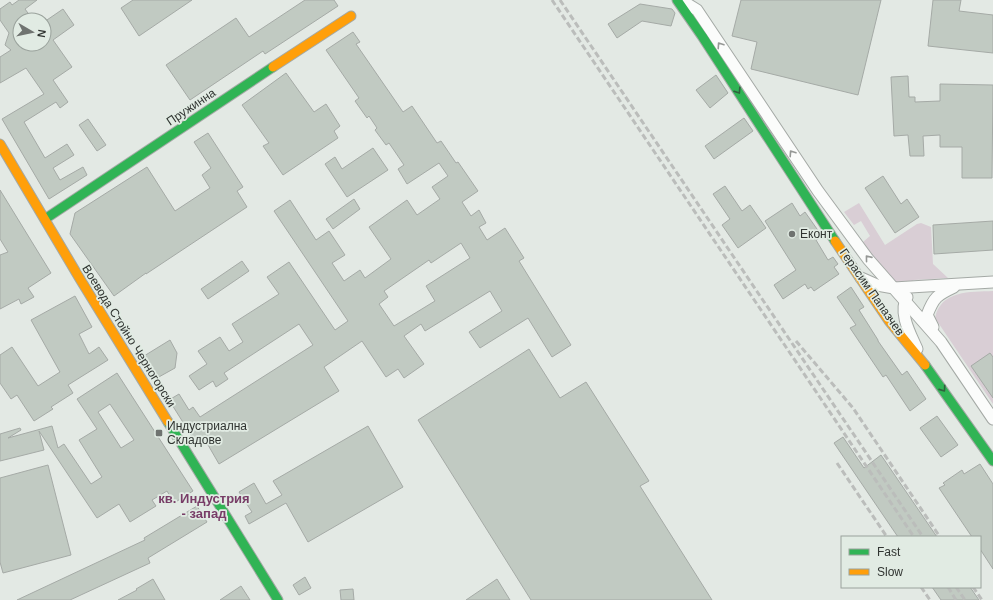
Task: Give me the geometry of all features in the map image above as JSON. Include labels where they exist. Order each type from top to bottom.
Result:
[{"type":"street","name":"Герасим Папазчев","points":[[677,0],[889,321],[920,358],[993,461]]},
{"type":"street","name":"Герасим Папазчев","points":[[681,0],[697,10],[818,191],[868,259],[941,342],[993,419]]},
{"type":"street","name":"Пружинна","points":[[45,219],[351,16]]},
{"type":"street","name":"Воевода Стойно Черногорски","points":[[0,144],[80,279],[278,600]]},
{"type":"street","points":[[808,200],[818,191]]},
{"type":"street","points":[[861,278],[877,285],[894,288],[993,282]]},
{"type":"street","points":[[941,342],[927,315],[932,301],[940,293],[958,284]]},
{"type":"street","points":[[917,287],[905,300],[904,315],[920,358]]},
{"type":"shaded area","points":[[859,203],[885,245],[917,224],[921,223],[931,227],[933,264],[948,278],[914,280],[907,285],[897,284],[887,278],[863,242],[870,236],[861,221],[854,225],[844,212]]},
{"type":"shaded area","points":[[993,291],[993,404],[935,318],[938,309],[943,302],[950,297],[958,294]]},
{"type":"building","points":[[19,0],[37,0],[25,9],[27,12],[12,12],[12,52],[52,52],[52,17],[63,9],[74,25],[53,40],[72,67],[53,80],[68,102],[60,108],[56,102],[24,122],[45,158],[67,144],[74,155],[53,168],[60,180],[83,167],[87,175],[49,199],[2,119],[44,94],[26,68],[0,83],[0,57],[11,50],[5,45],[9,33],[0,20],[0,9],[10,2],[12,5]]},
{"type":"building","points":[[133,0],[192,0],[139,36],[121,8]]},
{"type":"building","points":[[305,0],[334,0],[338,6],[265,54],[263,51],[190,100],[166,65],[236,18],[249,37]]},
{"type":"building","points":[[741,0],[881,0],[858,95],[751,69],[757,42],[732,36]]},
{"type":"building","points":[[933,0],[961,0],[959,11],[993,15],[993,53],[928,46]]},
{"type":"building","points":[[640,4],[672,9],[675,13],[671,26],[642,21],[617,38],[608,24]]},
{"type":"building","points":[[353,32],[360,42],[356,44],[403,112],[412,106],[437,143],[441,141],[478,191],[462,202],[471,216],[479,210],[486,223],[479,227],[487,240],[505,228],[524,258],[519,261],[571,345],[552,357],[528,318],[480,348],[469,332],[502,311],[490,291],[425,331],[421,324],[404,336],[424,364],[404,378],[398,369],[386,377],[362,341],[324,367],[339,391],[219,464],[204,438],[196,443],[169,400],[179,394],[189,410],[193,407],[200,417],[313,345],[299,324],[224,373],[228,379],[216,387],[213,381],[199,390],[189,376],[207,364],[198,351],[220,337],[229,351],[243,342],[232,324],[279,294],[267,277],[289,262],[335,330],[348,321],[274,211],[290,200],[316,240],[329,231],[345,255],[332,263],[344,281],[360,270],[365,278],[391,259],[369,227],[407,200],[417,215],[440,199],[432,187],[448,176],[439,163],[407,184],[398,169],[404,165],[389,143],[386,145],[375,130],[377,128],[369,116],[367,118],[355,101],[359,98],[326,50]],"holes":[[[461,243],[470,258],[426,286],[435,301],[394,326],[379,304],[388,297],[384,291],[429,260],[431,263]]]},
{"type":"building","points":[[286,73],[314,112],[326,104],[340,126],[334,131],[338,138],[283,175],[263,146],[269,143],[242,105]]},
{"type":"building","points":[[716,75],[728,93],[710,108],[696,90]]},
{"type":"building","points":[[908,76],[909,97],[915,97],[915,102],[940,101],[940,84],[993,85],[992,178],[962,178],[962,147],[940,147],[940,135],[923,136],[924,156],[910,156],[908,135],[894,136],[891,77]]},
{"type":"building","points":[[744,118],[753,131],[714,159],[705,146]]},
{"type":"building","points":[[88,119],[106,145],[97,151],[79,125]]},
{"type":"building","points":[[208,133],[243,187],[237,191],[247,207],[146,273],[114,296],[70,234],[75,213],[147,167],[175,211],[210,188],[202,175],[211,168],[194,142]]},
{"type":"building","points":[[373,148],[388,170],[347,197],[325,164],[335,157],[342,169]]},
{"type":"building","points":[[883,176],[901,204],[907,199],[919,217],[895,233],[865,188]]},
{"type":"building","points":[[725,186],[742,211],[750,205],[766,228],[738,248],[722,225],[730,219],[713,194]]},
{"type":"building","points":[[0,190],[51,273],[28,288],[34,297],[21,304],[19,299],[0,309],[0,255],[8,252],[0,239]]},
{"type":"building","points":[[354,199],[360,209],[333,229],[326,219]]},
{"type":"building","points":[[792,203],[800,216],[805,212],[817,229],[821,237],[816,240],[828,260],[833,257],[838,264],[834,267],[839,274],[814,291],[811,287],[808,289],[805,284],[783,299],[774,285],[796,270],[765,221]]},
{"type":"building","points":[[993,221],[993,250],[934,254],[933,225]]},
{"type":"building","points":[[242,261],[249,271],[208,299],[201,289]]},
{"type":"building","points":[[851,287],[864,307],[859,310],[878,341],[902,375],[907,371],[926,399],[910,411],[886,375],[883,377],[850,328],[856,325],[837,297]]},
{"type":"building","points":[[75,296],[92,327],[79,334],[89,354],[99,347],[108,360],[68,385],[73,393],[51,407],[53,409],[34,421],[17,395],[11,399],[0,383],[0,355],[12,347],[38,386],[60,372],[31,320]]},
{"type":"building","points":[[170,340],[177,353],[175,368],[157,378],[144,356]]},
{"type":"building","points":[[529,349],[560,398],[586,382],[649,481],[640,486],[712,600],[531,600],[418,420]]},
{"type":"building","points":[[990,353],[993,357],[993,398],[971,366]]},
{"type":"building","points":[[117,373],[193,491],[174,503],[167,491],[152,500],[156,506],[130,522],[119,504],[97,518],[39,431],[44,450],[0,461],[0,434],[20,428],[21,430],[8,438],[52,426],[58,448],[64,444],[91,484],[102,477],[79,440],[97,429],[77,399]],"holes":[[[110,404],[134,440],[121,448],[98,412]]]},
{"type":"building","points":[[937,416],[958,445],[941,457],[920,428]]},
{"type":"building","points":[[368,426],[403,487],[308,542],[286,503],[249,524],[245,516],[252,512],[239,492],[254,483],[266,504],[282,495],[273,481]]},
{"type":"building","points":[[843,437],[864,468],[881,455],[936,536],[897,536],[834,443]]},
{"type":"building","points":[[980,464],[993,484],[993,569],[981,551],[981,536],[971,536],[939,488],[945,485],[943,483],[962,470],[964,474]]},
{"type":"building","points":[[48,465],[71,555],[3,573],[0,562],[0,478]]},
{"type":"building","points":[[197,506],[207,522],[148,558],[150,563],[70,600],[17,600],[145,540],[144,538]]},
{"type":"building","points":[[305,577],[311,588],[299,595],[293,585]]},
{"type":"building","points":[[153,579],[165,600],[118,600],[137,590],[136,589]]},
{"type":"building","points":[[497,579],[510,600],[466,600]]},
{"type":"building","points":[[241,586],[250,600],[220,600]]},
{"type":"building","points":[[933,588],[971,588],[979,600],[941,600]]},
{"type":"building","points":[[353,589],[354,600],[341,600],[340,590]]},
{"type":"railway","points":[[552,0],[913,536]]},
{"type":"railway","points":[[560,0],[922,536]]},
{"type":"railway","points":[[796,341],[853,408],[939,536]]},
{"type":"railway","points":[[837,463],[886,536]]},
{"type":"railway","points":[[922,588],[930,600]]},
{"type":"railway","points":[[949,588],[956,600]]},
{"type":"railway","points":[[957,588],[965,600]]},
{"type":"railway","points":[[974,588],[982,600]]},
{"type":"traffic: fast","points":[[677,0],[835,241]]},
{"type":"traffic: fast","points":[[45,219],[273,67]]},
{"type":"traffic: fast","points":[[925,365],[993,461]]},
{"type":"traffic: fast","points":[[168,422],[278,600]]},
{"type":"traffic: slow","points":[[273,67],[351,16]]},
{"type":"traffic: slow","points":[[0,144],[80,279],[168,422]]},
{"type":"traffic: slow","points":[[835,241],[889,321],[925,365]]},
{"type":"place","name":"Еконт","points":[[792,234]]},
{"type":"place","name":"Индустриална Складове","points":[[159,433]]},
{"type":"district","name":"кв. Индустрия - запад","points":[[204,506]]}]
